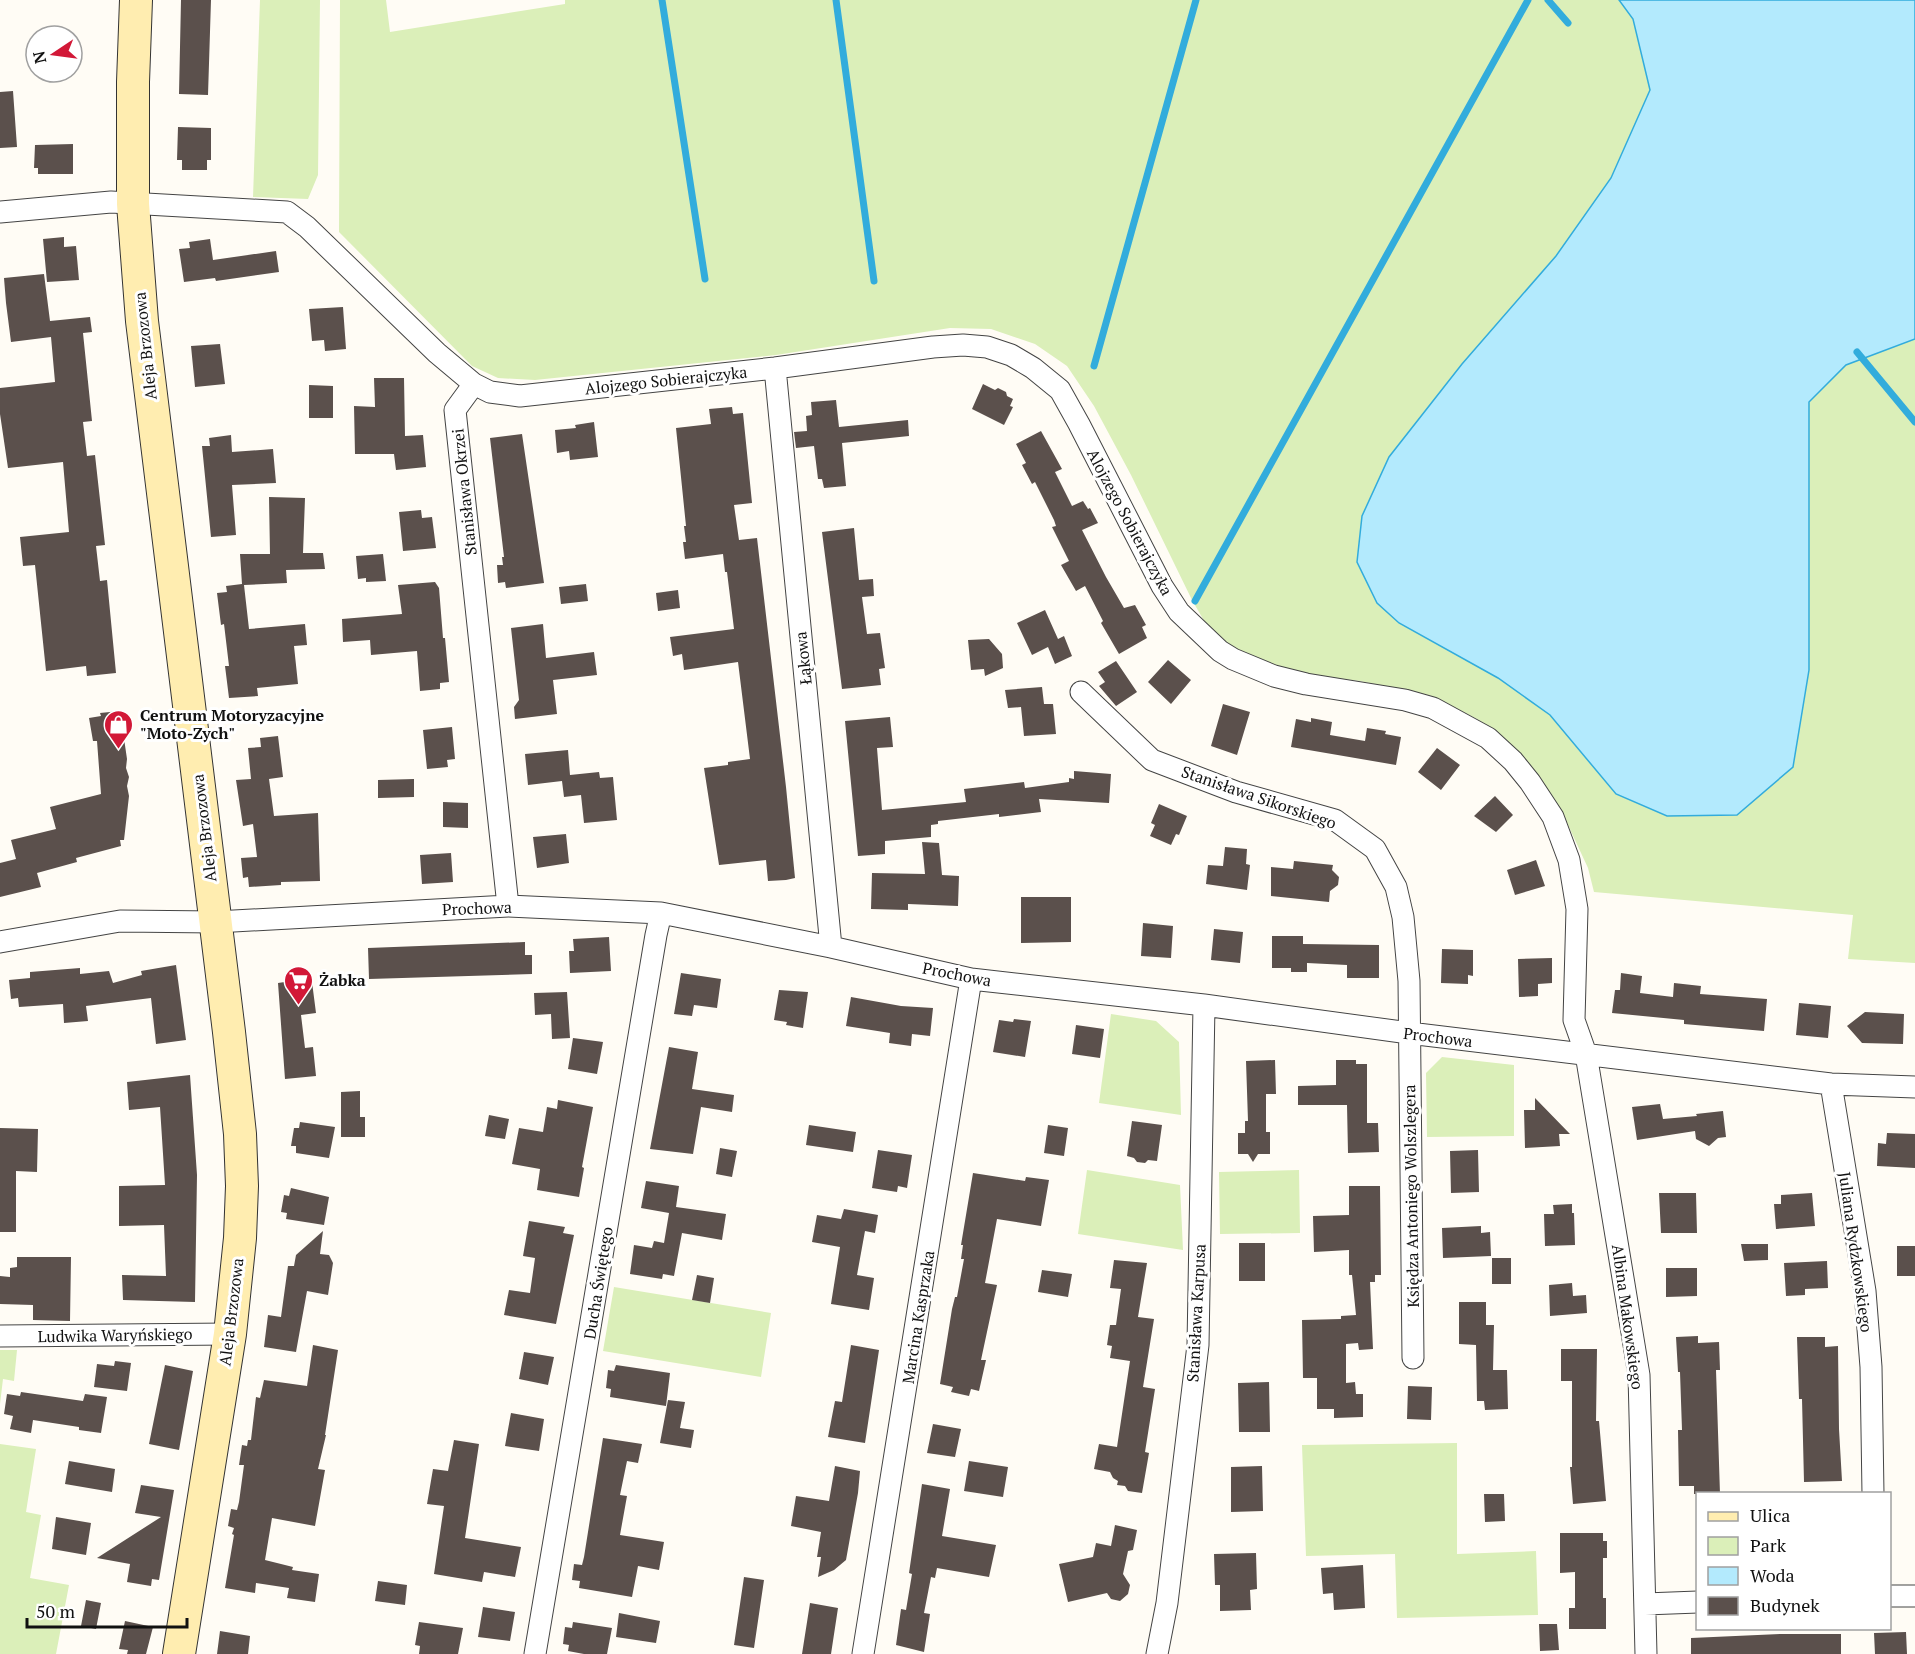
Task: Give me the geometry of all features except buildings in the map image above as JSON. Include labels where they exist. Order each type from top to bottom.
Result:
[{"type":"street","name":"Aleja Brzozowa","points":[[136,0],[133,204],[142,321],[216,922],[240,1134],[242,1186],[240,1239],[230,1334],[179,1654]]},
{"type":"street","points":[[0,212],[111,202],[287,213],[307,227],[437,353],[474,384]]},
{"type":"street","name":"Alojzego Sobierajczyka","points":[[474,384],[490,392],[520,396],[953,346],[987,347],[1011,355],[1033,368],[1060,390],[1162,586],[1179,612],[1220,651],[1274,676],[1306,684],[1405,700],[1433,708],[1488,738],[1513,761],[1530,782],[1553,817],[1569,860],[1577,909],[1574,1020],[1586,1054]]},
{"type":"street","name":"Łąkowa","points":[[775,368],[831,947]]},
{"type":"street","name":"Stanisława Okrzei","points":[[474,384],[455,410],[508,906]]},
{"type":"street","name":"Stanisława Sikorskiego","points":[[1081,692],[1152,760],[1236,792],[1335,820],[1376,849],[1396,887],[1403,916],[1409,981],[1409,1034]]},
{"type":"street","name":"Prochowa","points":[[0,942],[120,921],[216,922],[508,906],[661,913],[831,947],[971,979],[1204,1005],[1409,1034],[1831,1084],[1915,1087]]},
{"type":"street","name":"Ducha Świętego","points":[[536,1654],[661,913]]},
{"type":"street","name":"Marcina Kasprzaka","points":[[863,1654],[971,979]]},
{"type":"street","name":"Stanisława Karpusa","points":[[1157,1654],[1167,1603],[1198,1345],[1204,1005]]},
{"type":"street","name":"Księdza Antoniego Wolszlegera","points":[[1409,1034],[1413,1358]]},
{"type":"street","name":"Albina Makowskiego","points":[[1586,1054],[1640,1375],[1646,1654]]},
{"type":"street","name":"Juliana Rydzkowskiego","points":[[1831,1084],[1865,1291],[1871,1367],[1872,1492]]},
{"type":"street","name":"Ludwika Waryńskiego","points":[[0,1336],[230,1334]]},
{"type":"street","points":[[1891,1596],[1915,1596]]},
{"type":"street","points":[[1645,1604],[1696,1602]]},
{"type":"green space","points":[[260,0],[320,0],[318,175],[308,199],[253,197]]},
{"type":"green space","points":[[340,0],[386,0],[390,32],[565,4],[565,0],[1915,0],[1915,963],[1848,959],[1853,915],[1594,892],[1588,868],[1562,812],[1506,742],[1477,719],[1432,696],[1360,681],[1308,675],[1268,664],[1236,649],[1210,631],[1094,406],[1067,366],[1035,344],[991,329],[950,328],[776,355],[535,380],[498,378],[472,366],[339,232]]},
{"type":"green space","points":[[1111,1014],[1156,1021],[1179,1042],[1181,1115],[1099,1103]]},
{"type":"green space","points":[[1442,1057],[1514,1065],[1514,1136],[1427,1137],[1426,1073]]},
{"type":"green space","points":[[1087,1170],[1180,1185],[1183,1250],[1078,1234]]},
{"type":"green space","points":[[1299,1170],[1300,1233],[1220,1234],[1219,1172]]},
{"type":"green space","points":[[614,1287],[771,1313],[761,1377],[603,1351]]},
{"type":"green space","points":[[0,1350],[17,1350],[14,1381],[3,1379],[0,1404]]},
{"type":"green space","points":[[1457,1443],[1457,1554],[1536,1551],[1538,1615],[1397,1618],[1395,1554],[1306,1556],[1302,1445]]},
{"type":"green space","points":[[0,1444],[36,1449],[26,1512],[41,1515],[30,1578],[69,1585],[56,1654],[0,1654]]},
{"type":"water","points":[[1619,0],[1915,0],[1915,339],[1846,365],[1809,402],[1809,670],[1793,767],[1737,815],[1667,816],[1616,794],[1550,715],[1498,678],[1399,623],[1377,603],[1357,562],[1362,516],[1389,457],[1462,364],[1556,256],[1611,178],[1650,90],[1633,19]]},
{"type":"waterway","points":[[662,0],[705,279]]},
{"type":"waterway","points":[[836,0],[874,281]]},
{"type":"waterway","points":[[1094,366],[1196,0]]},
{"type":"waterway","points":[[1195,601],[1528,0]]},
{"type":"waterway","points":[[1548,0],[1568,23]]},
{"type":"waterway","points":[[1857,352],[1915,422]]},
{"type":"place","name":"Centrum Motoryzacyjne \"Moto-Zych\"","points":[[119,750]]},
{"type":"place","name":"Żabka","points":[[298,1006]]}]
